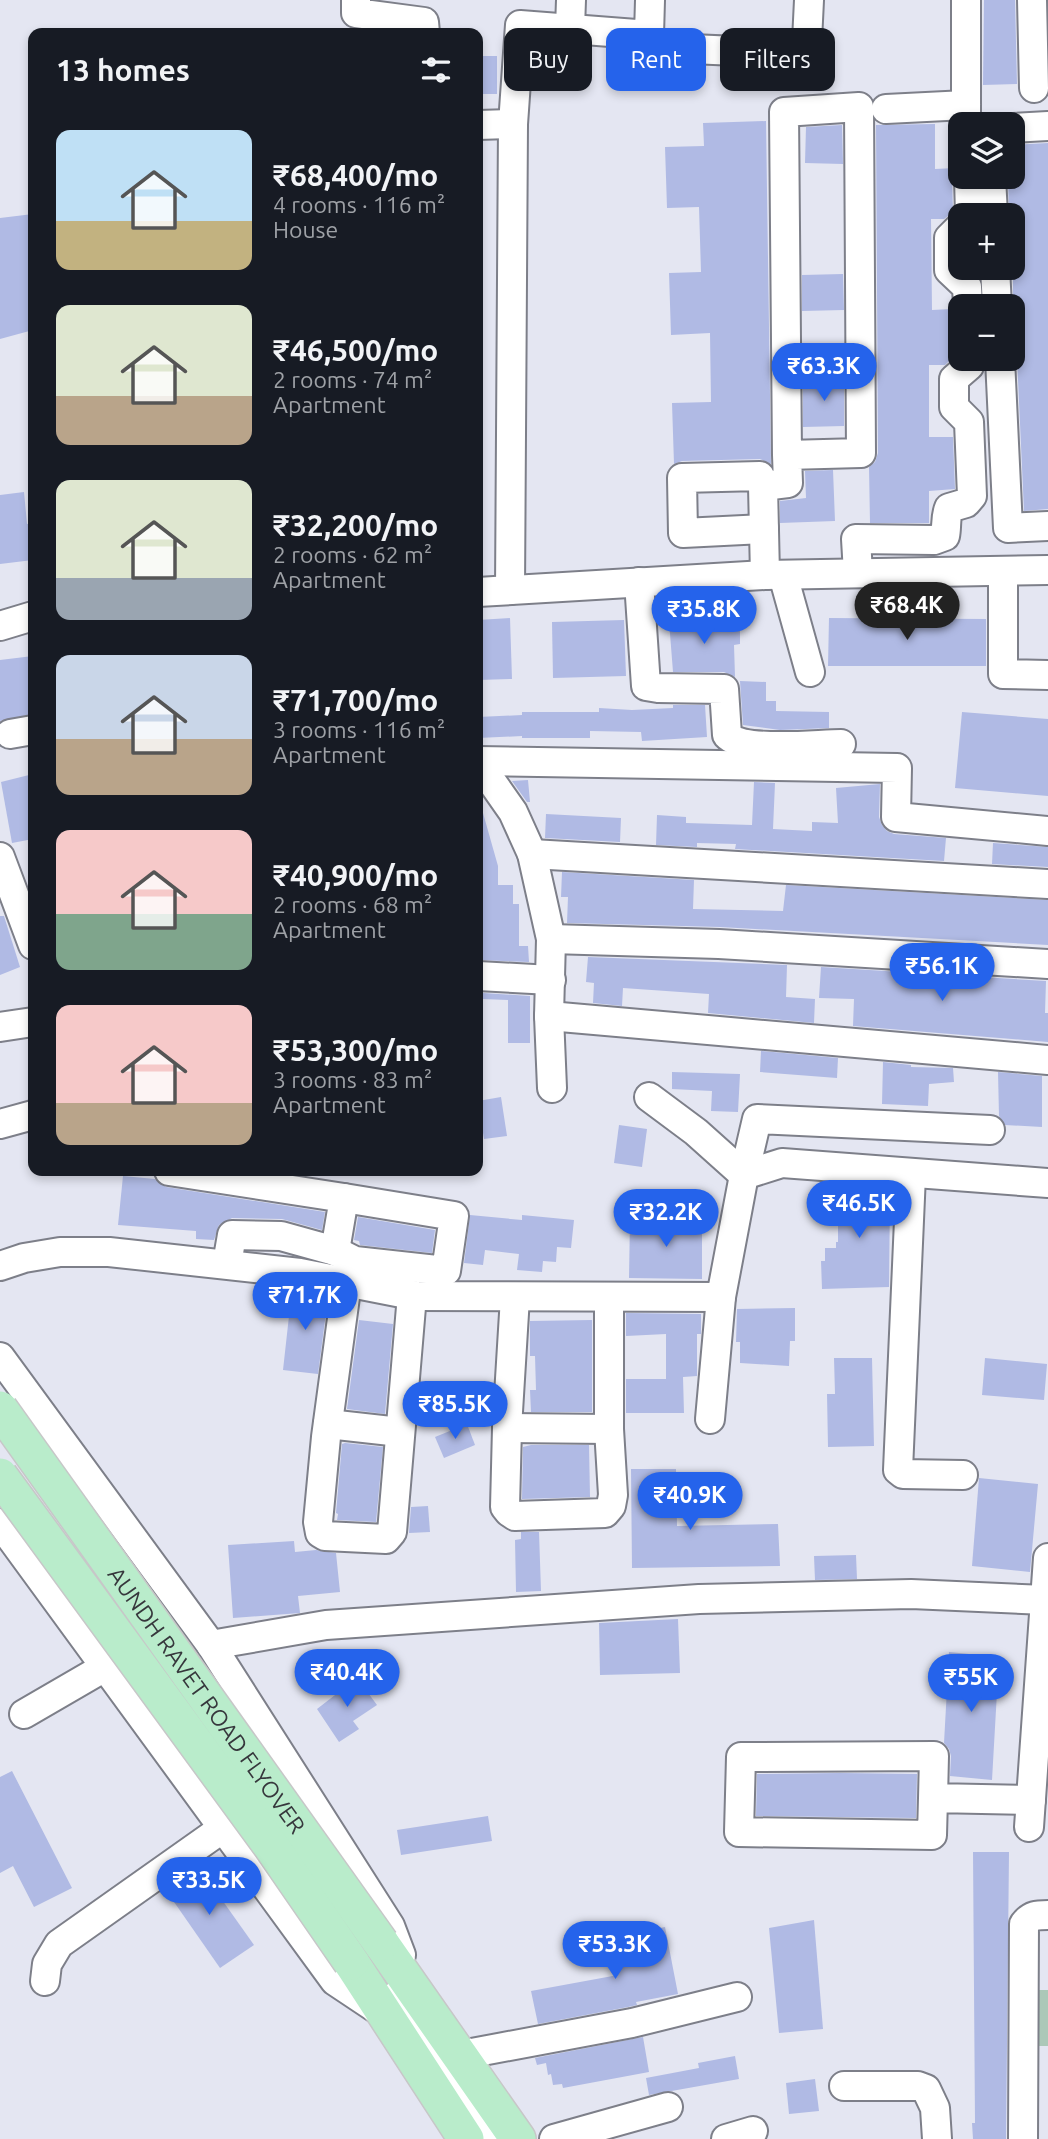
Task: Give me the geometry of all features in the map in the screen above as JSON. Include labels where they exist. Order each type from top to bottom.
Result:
[{"type":"main road","name":"AUNDH RAVET ROAD FLYOVER","points":[[0,1409],[368,1953],[386,2015],[466,2139]]},
{"type":"main road","name":"AUNDH RAVET ROAD FLYOVER","points":[[0,1476],[271,1846],[368,1953],[414,1989],[518,2139]]},
{"type":"street","points":[[356,0],[355,13],[424,22],[425,28]]},
{"type":"street","points":[[520,28],[520,25],[570,28],[571,0]]},
{"type":"street","points":[[592,30],[649,35],[650,0]]},
{"type":"street","points":[[706,50],[784,53],[799,49],[807,41],[809,0]]},
{"type":"street","points":[[966,0],[966,112]]},
{"type":"street","points":[[1032,0],[1034,88]]},
{"type":"street","points":[[510,590],[515,91]]},
{"type":"street","points":[[764,486],[788,483],[784,112],[859,107],[861,453],[788,455]]},
{"type":"street","points":[[887,108],[948,113]]},
{"type":"street","points":[[483,125],[513,124]]},
{"type":"street","points":[[1025,127],[1048,126]]},
{"type":"street","points":[[858,573],[856,539],[934,540],[944,536],[949,508],[966,503],[972,496],[969,422],[954,407],[954,379],[963,371]]},
{"type":"street","points":[[1001,371],[1008,528],[1048,526]]},
{"type":"street","points":[[764,529],[683,533],[682,478],[760,476],[764,486],[764,529],[774,575],[810,672]]},
{"type":"street","points":[[934,540],[935,571]]},
{"type":"street","points":[[483,592],[774,575],[1048,570]]},
{"type":"street","points":[[1003,571],[1003,674],[1048,675]]},
{"type":"street","points":[[639,582],[646,686],[724,689],[727,735],[732,741],[752,746],[841,744]]},
{"type":"street","points":[[0,626],[28,618]]},
{"type":"street","points":[[483,762],[897,768],[896,817],[1048,831]]},
{"type":"street","points":[[483,769],[513,812],[532,854],[551,939],[549,1016],[552,1088]]},
{"type":"street","points":[[532,854],[1048,884]]},
{"type":"street","points":[[0,857],[28,932]]},
{"type":"street","points":[[551,939],[719,944],[1048,964]]},
{"type":"street","points":[[483,976],[551,981]]},
{"type":"street","points":[[549,1016],[1048,1060]]},
{"type":"street","points":[[0,1027],[28,1023]]},
{"type":"street","points":[[649,1097],[696,1132],[744,1175]]},
{"type":"street","points":[[0,1124],[28,1116]]},
{"type":"street","points":[[710,1419],[721,1297],[757,1119],[990,1130]]},
{"type":"street","points":[[744,1175],[782,1163],[911,1175],[1048,1183]]},
{"type":"street","points":[[911,1175],[898,1470],[903,1474],[963,1475]]},
{"type":"street","points":[[201,1176],[454,1216],[446,1271],[355,1261],[335,1251],[281,1236],[232,1235],[227,1264]]},
{"type":"street","points":[[335,1251],[344,1198]]},
{"type":"street","points":[[0,1266],[24,1258],[60,1252],[109,1252],[300,1273],[412,1295],[721,1297]]},
{"type":"street","points":[[347,1282],[318,1522],[320,1533],[326,1536],[386,1539],[390,1537],[394,1527],[412,1295]]},
{"type":"street","points":[[515,1297],[505,1507],[516,1516],[605,1513],[611,1506],[613,1495],[608,1297]]},
{"type":"street","points":[[0,1357],[211,1645],[390,1926],[414,1989]]},
{"type":"street","points":[[328,1424],[400,1432]]},
{"type":"street","points":[[507,1428],[610,1429]]},
{"type":"street","points":[[0,1464],[57,1436]]},
{"type":"street","points":[[0,1513],[81,1468]]},
{"type":"street","points":[[0,1523],[335,1981],[386,2015]]},
{"type":"street","points":[[933,1798],[1030,1814],[1048,1558]]},
{"type":"street","points":[[211,1645],[326,1625],[685,1600],[911,1594],[1045,1600]]},
{"type":"street","points":[[24,1714],[105,1667]]},
{"type":"street","points":[[934,1756],[933,1798],[932,1835],[739,1832],[741,1757],[934,1756]]},
{"type":"street","points":[[45,1981],[47,1964],[59,1944],[223,1828]]},
{"type":"street","points":[[1023,2139],[1036,2109],[1036,1920]]},
{"type":"street","points":[[368,1953],[491,2139]]},
{"type":"street","points":[[461,2055],[632,2023],[737,1997]]},
{"type":"street","points":[[844,2086],[918,2086],[926,2089],[935,2108],[936,2139]]},
{"type":"street","points":[[554,2139],[668,2107]]},
{"type":"street","points":[[726,2139],[753,2131]]},
{"type":"green space","points":[[1036,1990],[1048,1990],[1048,2046],[1034,2046]]},
{"type":"water","points":[[827,345],[839,349],[843,361],[839,373],[827,377],[815,373],[811,361],[815,349]]},
{"type":"building","points":[[984,0],[1015,0],[1017,84],[983,85]]},
{"type":"building","points":[[483,56],[497,56],[497,94],[483,94]]},
{"type":"building","points":[[766,121],[771,464],[760,459],[682,461],[674,464],[672,403],[711,402],[710,333],[671,335],[669,273],[701,272],[699,207],[667,208],[665,147],[704,146],[703,123]]},
{"type":"building","points":[[935,124],[935,169],[948,168],[948,189],[952,189],[953,203],[948,203],[948,216],[944,219],[931,219],[932,310],[948,309],[948,362],[945,365],[929,365],[929,437],[953,437],[955,489],[929,491],[929,523],[870,523],[869,467],[875,462],[878,453],[876,125]]},
{"type":"building","points":[[842,125],[843,164],[805,163],[806,127]]},
{"type":"building","points":[[1048,143],[1048,509],[1024,511],[1018,371],[1025,371],[1025,294],[1013,294],[1013,280],[1025,280],[1025,203],[1009,203],[1008,189],[1025,189],[1025,144]]},
{"type":"building","points":[[28,215],[28,331],[0,339],[0,218]]},
{"type":"building","points":[[843,274],[844,310],[802,311],[802,275]]},
{"type":"building","points":[[844,378],[844,426],[803,427],[803,380]]},
{"type":"building","points":[[833,470],[835,521],[780,523],[780,501],[806,498],[805,471]]},
{"type":"building","points":[[24,492],[28,524],[28,561],[0,564],[0,495]]},
{"type":"building","points":[[510,618],[512,679],[483,680],[483,620]]},
{"type":"building","points":[[829,618],[986,619],[986,666],[828,666]]},
{"type":"building","points":[[624,620],[626,676],[553,678],[552,622]]},
{"type":"building","points":[[740,620],[740,644],[734,645],[735,677],[724,672],[673,672],[669,621]]},
{"type":"building","points":[[28,657],[28,715],[0,721],[0,660]]},
{"type":"building","points":[[740,681],[766,682],[766,701],[776,701],[776,711],[829,712],[829,728],[780,730],[743,725]]},
{"type":"building","points":[[673,705],[705,705],[707,737],[642,741],[641,732],[590,731],[590,738],[483,738],[483,717],[522,715],[522,712],[599,712],[599,708],[673,708]]},
{"type":"building","points":[[962,712],[1048,719],[1048,796],[955,788]]},
{"type":"building","points":[[28,775],[28,840],[12,843],[1,782]]},
{"type":"building","points":[[528,780],[530,802],[527,802],[512,781]]},
{"type":"building","points":[[754,782],[775,783],[773,829],[812,831],[812,822],[838,823],[836,788],[880,784],[879,817],[882,825],[894,834],[946,838],[944,861],[735,849],[736,844],[697,843],[697,847],[656,845],[657,815],[686,817],[686,823],[752,825]]},
{"type":"building","points":[[483,813],[498,866],[498,885],[513,885],[513,904],[519,904],[519,946],[528,946],[529,962],[483,960]]},
{"type":"building","points":[[546,814],[621,818],[620,842],[545,838]]},
{"type":"building","points":[[993,843],[1048,847],[1048,867],[992,864]]},
{"type":"building","points":[[562,872],[694,880],[693,909],[783,911],[786,885],[1048,900],[1048,945],[720,927],[567,923],[568,897],[561,897]]},
{"type":"building","points":[[0,916],[4,916],[20,967],[0,975]]},
{"type":"building","points":[[588,957],[787,965],[786,997],[815,999],[814,1023],[708,1013],[709,994],[623,988],[622,1006],[593,1003],[594,983],[586,982]]},
{"type":"building","points":[[821,967],[1046,981],[1048,1042],[853,1026],[854,999],[819,998]]},
{"type":"building","points":[[483,993],[530,996],[530,1043],[508,1043],[508,1000],[483,999]]},
{"type":"building","points":[[761,1051],[838,1058],[837,1078],[760,1072]]},
{"type":"building","points":[[883,1062],[911,1067],[953,1068],[954,1082],[929,1084],[928,1106],[882,1104]]},
{"type":"building","points":[[672,1072],[740,1074],[738,1112],[711,1111],[712,1091],[672,1089]]},
{"type":"building","points":[[998,1072],[1042,1076],[1042,1127],[1005,1125],[999,1116]]},
{"type":"building","points":[[501,1097],[507,1136],[484,1139],[483,1100]]},
{"type":"building","points":[[619,1125],[647,1129],[642,1167],[614,1163]]},
{"type":"building","points":[[123,1176],[155,1179],[166,1187],[325,1212],[322,1230],[282,1219],[232,1218],[219,1225],[214,1240],[196,1239],[196,1231],[118,1225]]},
{"type":"building","points":[[840,1184],[879,1187],[879,1191],[885,1190],[885,1196],[890,1196],[889,1287],[822,1289],[821,1261],[825,1261],[825,1248],[836,1248],[838,1242],[838,1207],[834,1207],[834,1187],[840,1187]]},
{"type":"building","points":[[470,1215],[522,1220],[522,1215],[574,1220],[571,1248],[557,1247],[556,1262],[543,1261],[542,1272],[517,1270],[519,1254],[485,1250],[483,1265],[464,1263]]},
{"type":"building","points":[[358,1217],[435,1230],[432,1253],[360,1245],[359,1241],[354,1240]]},
{"type":"building","points":[[630,1219],[702,1220],[702,1279],[629,1278]]},
{"type":"building","points":[[292,1289],[325,1295],[323,1313],[326,1313],[318,1374],[283,1370]]},
{"type":"building","points":[[795,1308],[795,1341],[790,1341],[789,1366],[740,1363],[740,1342],[736,1342],[737,1309]]},
{"type":"building","points":[[626,1313],[701,1314],[701,1334],[697,1334],[697,1376],[683,1377],[684,1413],[626,1413],[626,1379],[666,1379],[666,1334],[626,1336]]},
{"type":"building","points":[[359,1320],[393,1324],[385,1414],[347,1409]]},
{"type":"building","points":[[592,1320],[592,1412],[531,1412],[530,1390],[536,1390],[535,1356],[530,1356],[530,1321]]},
{"type":"building","points":[[834,1358],[872,1358],[874,1446],[828,1447],[827,1394],[835,1394]]},
{"type":"building","points":[[985,1358],[1047,1364],[1044,1400],[982,1395]]},
{"type":"building","points":[[467,1424],[475,1445],[444,1458],[435,1437]]},
{"type":"building","points":[[342,1444],[383,1447],[376,1522],[337,1520]]},
{"type":"building","points":[[589,1445],[590,1497],[522,1499],[523,1447]]},
{"type":"building","points":[[631,1469],[676,1469],[677,1526],[778,1524],[780,1566],[632,1568]]},
{"type":"building","points":[[979,1478],[1038,1484],[1030,1572],[972,1566]]},
{"type":"building","points":[[428,1506],[430,1532],[409,1533],[411,1507]]},
{"type":"building","points":[[521,1532],[539,1532],[541,1591],[516,1592],[515,1540],[521,1539]]},
{"type":"building","points":[[294,1541],[295,1552],[316,1550],[336,1553],[340,1592],[298,1596],[300,1613],[233,1618],[228,1545]]},
{"type":"building","points":[[856,1555],[857,1579],[815,1580],[814,1556]]},
{"type":"building","points":[[678,1619],[680,1673],[600,1675],[599,1623]]},
{"type":"building","points":[[949,1652],[999,1657],[992,1780],[950,1776],[951,1756],[944,1743]]},
{"type":"building","points":[[357,1678],[377,1705],[353,1721],[359,1729],[339,1742],[317,1709]]},
{"type":"building","points":[[12,1771],[72,1888],[34,1907],[13,1866],[0,1873],[0,1777]]},
{"type":"building","points":[[757,1774],[917,1774],[916,1818],[756,1816]]},
{"type":"building","points":[[488,1816],[492,1841],[401,1855],[397,1830]]},
{"type":"building","points":[[973,1852],[1009,1852],[1006,2139],[973,2139]]},
{"type":"building","points":[[198,1866],[254,1945],[220,1968],[165,1889]]},
{"type":"building","points":[[814,1920],[823,2029],[779,2033],[769,1928]]},
{"type":"building","points":[[665,1927],[678,1994],[636,2002],[637,2005],[628,2007],[538,2024],[531,1991],[618,1975],[611,1938]]},
{"type":"building","points":[[643,2037],[649,2072],[563,2088],[562,2084],[553,2085],[546,2063],[537,2065],[535,2058]]},
{"type":"building","points":[[735,2056],[739,2079],[649,2095],[646,2078],[699,2068],[698,2063]]},
{"type":"building","points":[[815,2079],[819,2111],[789,2114],[786,2083]]}]
